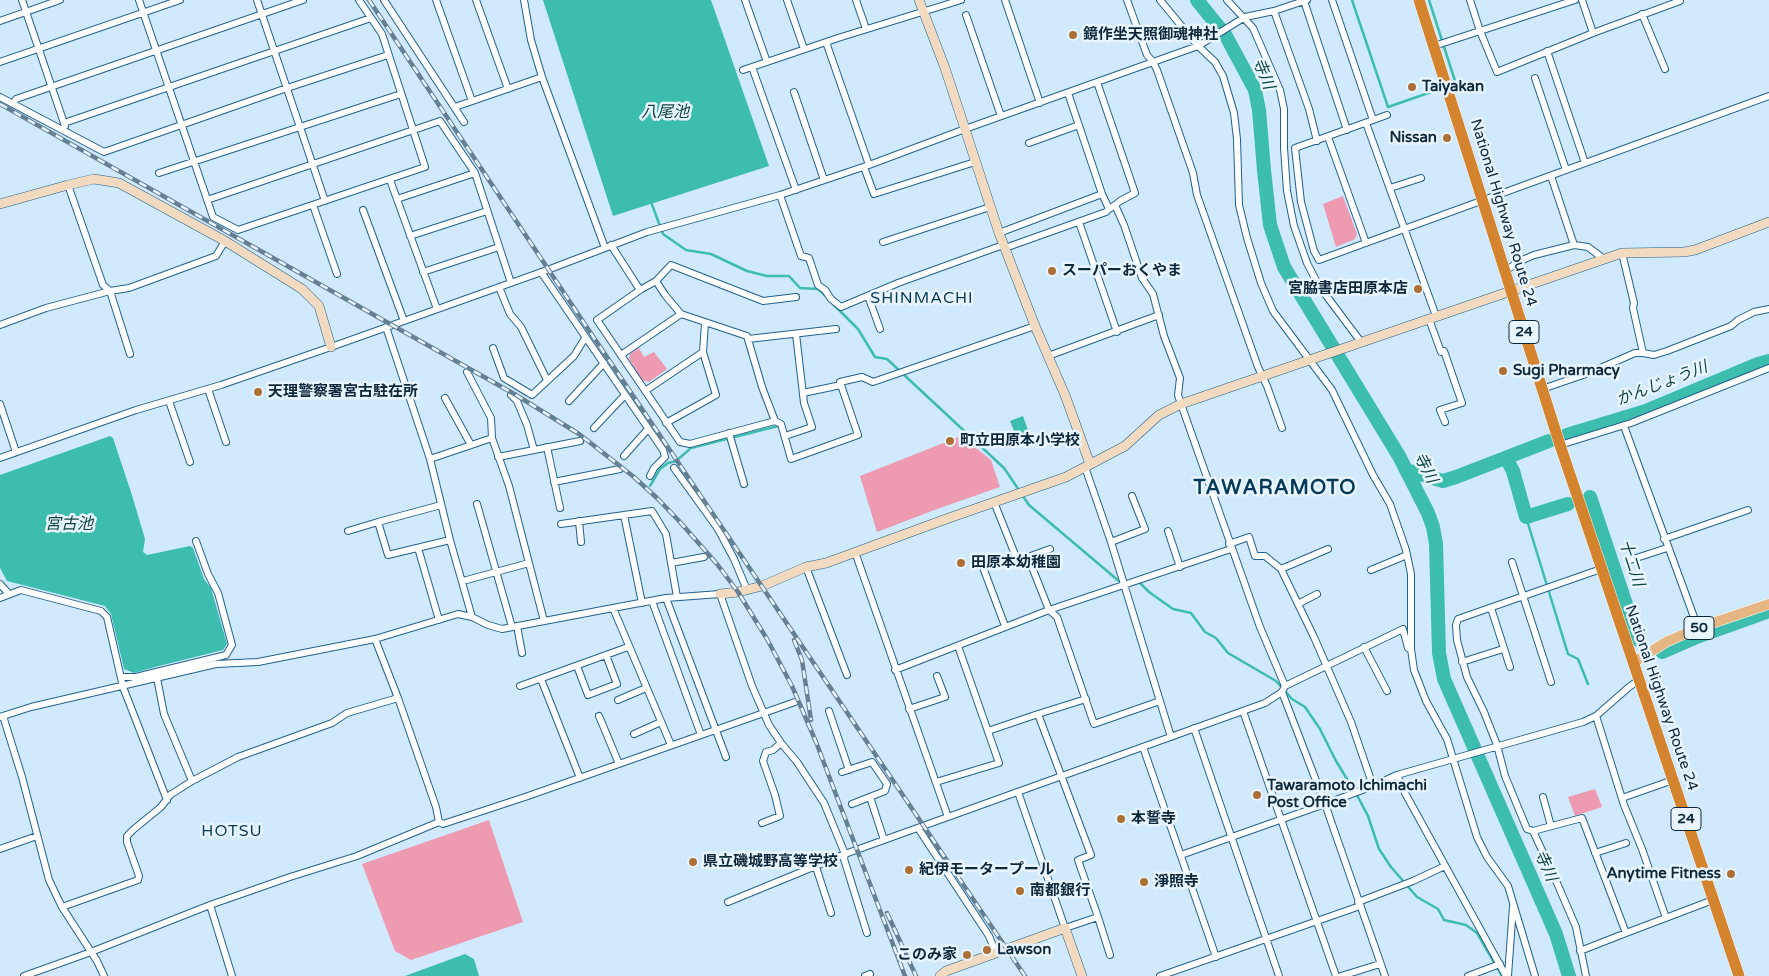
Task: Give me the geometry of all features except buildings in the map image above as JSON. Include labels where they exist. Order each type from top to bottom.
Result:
[{"type":"highway","name":"National Highway Route 24","points":[[1420,0],[1560,445],[1739,976]]},
{"type":"main road","name":"50","points":[[1633,663],[1666,642],[1698,628],[1769,604]]},
{"type":"street","points":[[22,0],[67,132]]},
{"type":"street","points":[[0,21],[60,0]]},
{"type":"street","points":[[139,0],[170,87],[206,200],[214,217],[238,230],[425,167],[382,34],[359,0]]},
{"type":"street","points":[[0,62],[180,0]]},
{"type":"street","points":[[257,0],[325,201]]},
{"type":"street","points":[[12,104],[16,98],[303,0]]},
{"type":"street","points":[[384,0],[464,122]]},
{"type":"street","points":[[436,0],[472,101]]},
{"type":"street","points":[[476,0],[508,89]]},
{"type":"street","points":[[524,0],[530,40],[542,77],[608,247],[640,290]]},
{"type":"street","points":[[745,0],[767,62]]},
{"type":"street","points":[[787,0],[804,49]]},
{"type":"street","points":[[856,0],[866,29]]},
{"type":"street","points":[[919,0],[965,129],[1004,247],[1065,395],[1171,737]]},
{"type":"street","points":[[743,70],[961,0]]},
{"type":"street","points":[[1005,0],[1040,103]]},
{"type":"street","points":[[1127,0],[1147,55],[1153,62],[1182,141],[1193,173],[1197,195],[1282,428]]},
{"type":"street","points":[[1160,0],[1215,62],[1223,76],[1234,113],[1237,139],[1239,205],[1261,283],[1273,311],[1311,359],[1332,390],[1373,475],[1390,504],[1401,531],[1411,574],[1411,649],[1414,670],[1426,701],[1447,739],[1478,837],[1487,857],[1508,886],[1535,976]]},
{"type":"street","points":[[1228,0],[1260,40],[1280,90],[1284,109],[1284,148],[1288,191],[1294,226],[1307,263],[1319,286],[1360,342]]},
{"type":"street","points":[[0,458],[136,410],[208,389],[331,347],[542,272],[647,232],[780,195],[866,166],[1200,45],[1242,18],[1274,11],[1305,0],[1347,130]]},
{"type":"street","points":[[1332,0],[1373,120]]},
{"type":"street","points":[[1470,0],[1480,31],[1497,72],[1593,33],[1680,1]]},
{"type":"street","points":[[1434,46],[1574,0]]},
{"type":"street","points":[[1582,0],[1593,33]]},
{"type":"street","points":[[1274,11],[1309,109],[1317,141]]},
{"type":"street","points":[[1642,14],[1664,69]]},
{"type":"street","points":[[966,15],[1001,116]]},
{"type":"street","points":[[64,122],[372,18]]},
{"type":"street","points":[[826,42],[874,194],[975,162]]},
{"type":"street","points":[[1547,51],[1585,163]]},
{"type":"street","points":[[0,97],[104,152],[388,55]]},
{"type":"street","points":[[752,67],[796,190]]},
{"type":"street","points":[[455,108],[542,77]]},
{"type":"street","points":[[1535,78],[1566,170]]},
{"type":"street","points":[[780,195],[801,256],[809,258],[818,285],[841,307],[898,283],[1106,212],[1120,200],[1135,193],[1097,82]]},
{"type":"street","points":[[794,92],[824,180]]},
{"type":"street","points":[[1068,93],[1102,194],[1109,209]]},
{"type":"street","points":[[159,173],[401,94]]},
{"type":"street","points":[[1387,116],[1328,138],[1294,148],[1301,202],[1314,251],[1319,260],[1768,98]]},
{"type":"street","points":[[206,200],[440,121],[475,173],[511,282]]},
{"type":"street","points":[[1366,123],[1405,229],[1441,352],[1444,351],[1462,403],[1440,410],[1445,422]]},
{"type":"street","points":[[1030,143],[1079,125]]},
{"type":"street","points":[[1328,138],[1366,243]]},
{"type":"street","points":[[397,199],[475,173]]},
{"type":"street","points":[[1551,176],[1574,245]]},
{"type":"street","points":[[1390,188],[1421,178]]},
{"type":"street","points":[[0,204],[94,179],[119,183],[226,241],[302,289],[319,306],[331,347]]},
{"type":"street","points":[[390,180],[436,309]]},
{"type":"street","points":[[68,185],[103,285],[110,291],[130,354]]},
{"type":"street","points":[[999,232],[1102,194]]},
{"type":"street","points":[[313,205],[337,274]]},
{"type":"street","points":[[1115,205],[1124,224],[1142,278],[1153,294],[1164,336],[1180,378],[1178,395],[1181,404],[1230,547],[1283,689],[1385,976]]},
{"type":"street","points":[[883,242],[990,207]]},
{"type":"street","points":[[364,210],[404,321]]},
{"type":"street","points":[[410,236],[487,211]]},
{"type":"street","points":[[1079,222],[1116,332]]},
{"type":"street","points":[[104,976],[62,907],[50,880],[22,777],[1,717],[31,707],[216,664],[258,662],[375,639],[458,614],[472,617],[502,629],[666,598],[720,594],[762,586],[806,567],[826,563],[1066,477],[1125,446],[1159,415],[1181,404],[1622,253],[1684,252],[1695,250],[1769,222]]},
{"type":"street","points":[[0,323],[46,308],[110,291],[130,288],[216,256],[226,241]]},
{"type":"street","points":[[1505,271],[1520,261],[1534,255],[1574,245],[1588,247],[1604,259]]},
{"type":"street","points":[[423,272],[499,247]]},
{"type":"street","points":[[1622,253],[1643,353]]},
{"type":"street","points":[[775,420],[730,436],[690,444],[680,442],[597,320],[656,280],[671,265],[762,301],[796,297]]},
{"type":"street","points":[[542,272],[663,450],[665,457],[654,468],[650,476]]},
{"type":"street","points":[[656,280],[665,295],[681,314],[747,336],[762,387],[775,420],[781,424],[791,459],[858,435],[840,382],[862,377],[873,382],[1035,326]]},
{"type":"street","points":[[499,287],[510,314],[521,327],[547,380]]},
{"type":"street","points":[[868,296],[880,329]]},
{"type":"street","points":[[1542,389],[1589,373],[1625,357],[1643,353],[1654,355],[1667,351],[1731,326],[1754,312],[1769,308]]},
{"type":"street","points":[[621,355],[681,314]]},
{"type":"street","points":[[1048,356],[1159,315]]},
{"type":"street","points":[[666,423],[716,395],[703,352],[705,323]]},
{"type":"street","points":[[386,327],[430,459],[472,617]]},
{"type":"street","points":[[748,339],[836,329]]},
{"type":"street","points":[[785,436],[812,427],[802,393],[796,334]]},
{"type":"street","points":[[493,348],[504,378],[532,394],[574,356],[586,338]]},
{"type":"street","points":[[645,391],[703,352]]},
{"type":"street","points":[[569,401],[604,363]]},
{"type":"street","points":[[1560,445],[1624,426],[1769,368]]},
{"type":"street","points":[[467,372],[491,418],[492,438],[509,486],[544,621]]},
{"type":"street","points":[[802,393],[841,385]]},
{"type":"street","points":[[208,389],[226,442]]},
{"type":"street","points":[[511,395],[518,401],[534,450]]},
{"type":"street","points":[[594,428],[625,395]]},
{"type":"street","points":[[445,398],[471,445]]},
{"type":"street","points":[[169,401],[190,462]]},
{"type":"street","points":[[0,404],[16,452]]},
{"type":"street","points":[[1624,426],[1698,628]]},
{"type":"street","points":[[624,456],[648,429]]},
{"type":"street","points":[[730,436],[744,484]]},
{"type":"street","points":[[430,459],[492,438]]},
{"type":"street","points":[[498,457],[580,441]]},
{"type":"street","points":[[547,447],[560,508]]},
{"type":"street","points":[[554,482],[620,468]]},
{"type":"street","points":[[674,468],[718,529],[734,559],[747,590]]},
{"type":"street","points":[[1110,542],[1145,529],[1132,496]]},
{"type":"street","points":[[994,502],[1018,562],[1050,549]]},
{"type":"street","points":[[477,504],[522,653]]},
{"type":"street","points":[[348,531],[441,505]]},
{"type":"street","points":[[1664,539],[1748,510]]},
{"type":"street","points":[[561,524],[652,512],[666,534],[677,597]]},
{"type":"street","points":[[624,515],[642,603]]},
{"type":"street","points":[[579,521],[581,542]]},
{"type":"street","points":[[378,522],[388,555],[450,540]]},
{"type":"street","points":[[1168,531],[1180,567]]},
{"type":"street","points":[[896,670],[1005,626],[1123,583],[1180,567],[1230,547],[1249,537],[1255,556],[1265,556],[1281,569],[1351,722],[1373,786]]},
{"type":"street","points":[[121,677],[136,677],[226,655],[232,645],[218,593],[208,574],[196,541]]},
{"type":"street","points":[[418,548],[439,620]]},
{"type":"street","points":[[1281,569],[1328,548]]},
{"type":"street","points":[[1630,560],[1668,548]]},
{"type":"street","points":[[855,552],[948,817]]},
{"type":"street","points":[[1371,570],[1407,555]]},
{"type":"street","points":[[1028,557],[1049,610],[1057,617],[1094,724],[1160,701]]},
{"type":"street","points":[[671,563],[704,558]]},
{"type":"street","points":[[1512,562],[1551,682]]},
{"type":"street","points":[[463,581],[529,563]]},
{"type":"street","points":[[806,567],[847,675]]},
{"type":"street","points":[[1601,569],[1458,619],[1456,626],[1457,640],[1467,677],[1496,746],[1505,776],[1527,829],[1533,831],[1582,818],[1626,933]]},
{"type":"street","points":[[984,570],[1005,626]]},
{"type":"street","points":[[0,584],[9,594]]},
{"type":"street","points":[[0,598],[21,590],[101,611],[107,617],[123,687],[167,800]]},
{"type":"street","points":[[720,594],[752,686],[764,713],[781,743],[797,762],[824,803],[844,854],[844,860],[867,933]]},
{"type":"street","points":[[1298,604],[1317,594]]},
{"type":"street","points":[[666,598],[726,757]]},
{"type":"street","points":[[652,601],[701,735]]},
{"type":"street","points":[[613,608],[671,745]]},
{"type":"street","points":[[1491,608],[1510,667]]},
{"type":"street","points":[[728,902],[844,854],[1265,703],[1283,689],[1364,646],[1403,629],[1408,648],[1411,649]]},
{"type":"street","points":[[375,639],[398,698],[436,807],[439,822]]},
{"type":"street","points":[[936,782],[999,762],[958,646]]},
{"type":"street","points":[[1364,646],[1387,691]]},
{"type":"street","points":[[520,686],[628,647]]},
{"type":"street","points":[[1462,662],[1504,649]]},
{"type":"street","points":[[577,666],[588,695],[616,684],[606,655]]},
{"type":"street","points":[[910,709],[945,697],[937,676]]},
{"type":"street","points":[[157,678],[164,714],[192,781]]},
{"type":"street","points":[[541,679],[580,778]]},
{"type":"street","points":[[1181,855],[1373,786],[1397,774],[1583,722],[1596,716],[1628,687],[1639,680]]},
{"type":"street","points":[[618,700],[646,688]]},
{"type":"street","points":[[62,907],[138,880],[127,836],[161,808],[170,795],[192,781],[238,757],[332,723],[347,714],[398,698]]},
{"type":"street","points":[[988,730],[1086,699]]},
{"type":"street","points":[[24,976],[210,905],[357,856],[439,822],[443,824],[580,778],[795,702]]},
{"type":"street","points":[[829,711],[846,771],[872,762],[887,784],[885,791],[852,804]]},
{"type":"street","points":[[1243,711],[1336,976]]},
{"type":"street","points":[[1038,714],[1091,855],[1078,860],[1110,955]]},
{"type":"street","points":[[600,716],[619,764]]},
{"type":"street","points":[[1596,716],[1622,798],[1666,918]]},
{"type":"street","points":[[634,734],[661,722]]},
{"type":"street","points":[[1194,728],[1279,976]]},
{"type":"street","points":[[762,823],[780,816],[763,761],[766,752],[773,750],[781,743]]},
{"type":"street","points":[[1143,747],[1216,957]]},
{"type":"street","points":[[1397,774],[1405,793],[1507,976]]},
{"type":"street","points":[[1622,798],[1673,780]]},
{"type":"street","points":[[1018,792],[1082,976]]},
{"type":"street","points":[[870,797],[884,840]]},
{"type":"street","points":[[1543,797],[1551,826]]},
{"type":"street","points":[[918,828],[990,936],[996,953]]},
{"type":"street","points":[[1533,831],[1576,927],[1586,976]]},
{"type":"street","points":[[0,849],[37,836]]},
{"type":"street","points":[[1595,853],[1626,842]]},
{"type":"street","points":[[816,866],[831,913]]},
{"type":"street","points":[[1160,976],[1318,922],[1445,866]]},
{"type":"street","points":[[1580,951],[1713,900]]},
{"type":"street","points":[[1507,976],[1513,903]]},
{"type":"street","points":[[210,905],[232,976]]},
{"type":"street","points":[[940,976],[946,971],[1098,917]]},
{"type":"street","points":[[1341,976],[1380,964]]},
{"type":"street","points":[[1468,976],[1500,964]]},
{"type":"shaded area","points":[[1343,196],[1357,234],[1355,239],[1336,247],[1323,204]]},
{"type":"shaded area","points":[[639,348],[644,357],[654,352],[667,369],[649,382],[642,380],[629,359],[630,354]]},
{"type":"shaded area","points":[[961,436],[991,460],[1000,487],[877,532],[860,476]]},
{"type":"shaded area","points":[[1595,789],[1602,807],[1575,816],[1568,797]]},
{"type":"shaded area","points":[[489,820],[523,922],[411,960],[395,951],[362,864]]},
{"type":"water","name":"八尾池","points":[[543,0],[711,0],[769,166],[613,216]]},
{"type":"water","points":[[1023,416],[1032,441],[1020,446],[1010,421]]},
{"type":"water","name":"宮古池","points":[[110,436],[113,438],[145,539],[143,552],[147,555],[190,546],[193,548],[204,579],[211,588],[227,644],[223,650],[134,673],[124,669],[111,614],[105,606],[7,581],[0,568],[0,475]]},
{"type":"water","points":[[465,954],[474,959],[479,976],[405,976]]},
{"type":"waterway","name":"寺川","points":[[1197,0],[1226,36],[1255,90],[1259,110],[1270,225],[1284,267],[1399,456],[1428,513],[1436,544],[1439,653],[1444,679],[1556,934],[1569,976]]},
{"type":"waterway","points":[[1352,0],[1388,107],[1440,89]]},
{"type":"waterway","points":[[1429,0],[1456,84],[1454,85]]},
{"type":"waterway","points":[[651,202],[663,234],[686,250],[711,254],[747,271],[767,276],[789,276],[800,288],[818,289],[827,297]]},
{"type":"waterway","points":[[834,305],[858,329],[875,357],[887,359],[1004,468],[1029,505],[1120,582],[1122,581]]},
{"type":"waterway","name":"かんじょう川","points":[[1567,435],[1646,411],[1769,361]]},
{"type":"waterway","points":[[650,486],[660,469],[668,463],[676,461],[691,448],[778,426]]},
{"type":"waterway","name":"かんじょう川","points":[[1406,470],[1443,481],[1549,441]]},
{"type":"waterway","name":"十二川","points":[[1506,458],[1513,471],[1526,517],[1568,504]]},
{"type":"waterway","name":"十二川","points":[[1590,497],[1638,640]]},
{"type":"waterway","points":[[1526,517],[1568,654],[1578,659],[1588,684]]},
{"type":"waterway","points":[[1139,582],[1149,592],[1173,609],[1191,613],[1205,632],[1216,638],[1228,653],[1276,681],[1292,699],[1305,707],[1320,729],[1336,761],[1358,797],[1368,816],[1379,849],[1391,867],[1417,897],[1438,909],[1444,920],[1466,925],[1477,933],[1502,976]]},
{"type":"waterway","name":"十二川","points":[[1662,652],[1694,638],[1769,611]]},
{"type":"railway","points":[[369,0],[586,326],[1025,976]]},
{"type":"railway","points":[[0,104],[516,395],[579,434],[634,477],[658,499],[717,564],[738,592],[767,639],[792,686],[816,742],[905,976]]},
{"type":"railway","points":[[794,640],[802,660],[811,720]]},
{"type":"railway","points":[[887,913],[916,976]]},
{"type":"place","name":"鏡作坐天照御魂神社","points":[[1073,35]]},
{"type":"place","name":"Taiyakan","points":[[1412,87]]},
{"type":"place","name":"Nissan","points":[[1447,138]]},
{"type":"place","name":"スーパーおくやま","points":[[1052,271]]},
{"type":"place","name":"宮脇書店田原本店","points":[[1418,289]]},
{"type":"place","name":"Sugi Pharmacy","points":[[1503,371]]},
{"type":"place","name":"天理警察署宮古駐在所","points":[[258,392]]},
{"type":"place","name":"町立田原本小学校","points":[[950,441]]},
{"type":"place","name":"田原本幼稚園","points":[[961,563]]},
{"type":"place","name":"Tawaramoto Ichimachi Post Office","points":[[1257,795]]},
{"type":"place","name":"本誓寺","points":[[1121,819]]},
{"type":"place","name":"県立磯城野高等学校","points":[[693,862]]},
{"type":"place","name":"紀伊モータープール","points":[[909,870]]},
{"type":"place","name":"Anytime Fitness","points":[[1731,874]]},
{"type":"place","name":"淨照寺","points":[[1144,882]]},
{"type":"place","name":"南都銀行","points":[[1020,891]]},
{"type":"place","name":"Lawson","points":[[987,950]]},
{"type":"place","name":"このみ家","points":[[967,955]]},
{"type":"district","name":"SHINMACHI","points":[[922,299]]},
{"type":"district","name":"TAWARAMOTO","points":[[1275,489]]},
{"type":"district","name":"HOTSU","points":[[232,832]]}]
